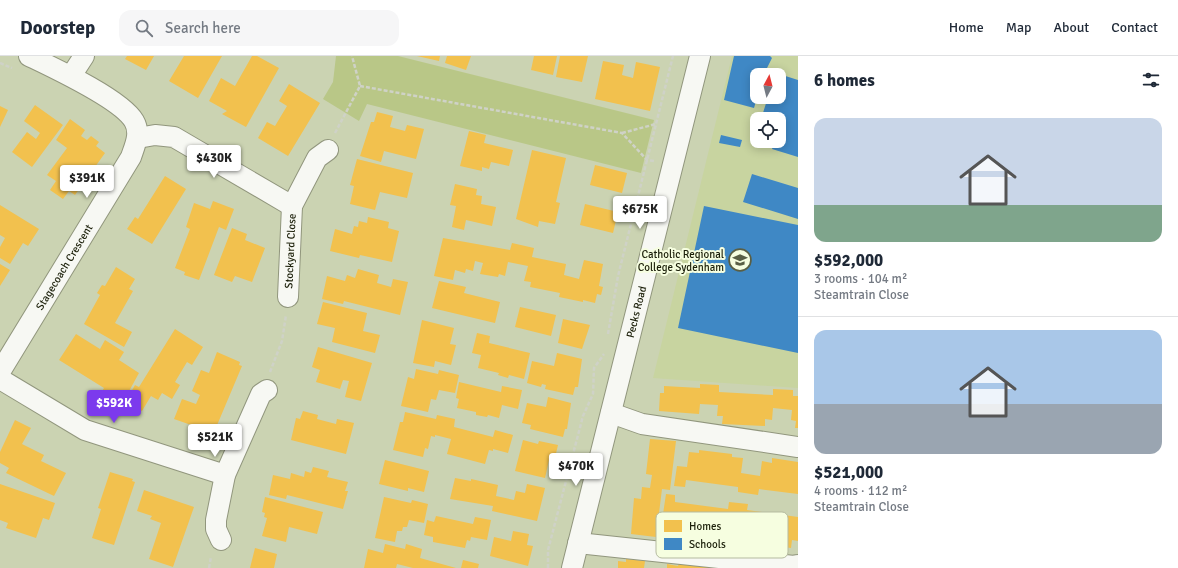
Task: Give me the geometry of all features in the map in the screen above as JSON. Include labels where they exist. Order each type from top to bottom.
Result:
[{"type":"street","points":[[71,76],[84,56]]},
{"type":"street","name":"Pecks Road","points":[[572,568],[700,56]]},
{"type":"street","points":[[22,62],[71,76],[122,108],[135,122],[138,138]]},
{"type":"street","name":"Stockyard Close","points":[[138,138],[155,135],[174,137],[292,206]]},
{"type":"street","name":"Stagecoach Crescent","points":[[0,372],[131,157],[138,138]]},
{"type":"street","name":"Stockyard Close","points":[[288,297],[292,206],[317,158],[328,150]]},
{"type":"street","points":[[0,379],[85,430],[225,476]]},
{"type":"street","points":[[221,540],[216,529],[216,520],[225,476],[264,392]]},
{"type":"street","points":[[611,413],[642,424],[798,447]]},
{"type":"street","points":[[578,542],[656,551]]},
{"type":"street","points":[[722,558],[794,566],[798,565]]},
{"type":"path","points":[[328,150],[332,138],[360,86],[352,56]]},
{"type":"path","points":[[607,338],[618,276],[673,56]]},
{"type":"path","points":[[0,63],[22,62]]},
{"type":"path","points":[[360,86],[622,133],[656,124]]},
{"type":"path","points":[[622,133],[647,160],[672,166]]},
{"type":"path","points":[[264,392],[282,341],[288,297]]},
{"type":"path","points":[[548,568],[548,550],[583,416],[593,394],[594,368],[605,352]]},
{"type":"shaded area","points":[[336,56],[398,56],[654,120],[641,173],[367,104],[359,121],[323,99],[333,82]]},
{"type":"shaded area","name":"Catholic Regional College Sydenham","points":[[732,56],[798,56],[798,388],[653,378]]},
{"type":"building: Homes","points":[[127,56],[154,56],[146,70],[125,59]]},
{"type":"building: Homes","points":[[184,56],[222,56],[198,98],[169,81]]},
{"type":"building: Homes","points":[[252,56],[257,56],[279,68],[246,127],[222,114],[227,111],[209,101],[221,78],[235,86]]},
{"type":"building: Homes","points":[[417,56],[440,56],[439,61]]},
{"type":"building: Homes","points":[[447,56],[471,56],[466,70],[445,63]]},
{"type":"building: Homes","points":[[534,56],[557,56],[553,75],[531,70]]},
{"type":"building: Homes","points":[[560,56],[588,56],[582,82],[556,77]]},
{"type":"building: Homes","points":[[603,61],[624,65],[622,75],[633,78],[636,62],[660,67],[650,111],[595,99]]},
{"type":"building: Homes","points":[[289,84],[320,103],[288,156],[258,138],[267,122],[275,126],[287,106],[279,101]]},
{"type":"building: Homes","points":[[35,105],[63,125],[32,167],[12,152],[27,132],[36,139],[40,133],[24,121]]},
{"type":"building: Homes","points":[[0,106],[8,110],[0,127]]},
{"type":"building: Homes","points":[[377,112],[393,116],[390,127],[405,131],[407,125],[424,129],[416,159],[384,151],[381,162],[360,156],[371,122],[374,122]]},
{"type":"building: Homes","points":[[70,119],[85,130],[81,136],[87,140],[91,136],[99,142],[96,146],[105,153],[75,195],[69,191],[63,199],[50,190],[56,181],[47,175],[67,148],[56,140]]},
{"type":"building: Homes","points":[[469,131],[486,135],[484,143],[513,150],[509,166],[491,162],[489,169],[482,167],[482,171],[460,166]]},
{"type":"building: Homes","points":[[532,150],[566,158],[556,202],[560,203],[555,224],[539,221],[538,227],[516,219]]},
{"type":"building: Homes","points":[[357,159],[413,173],[407,198],[380,192],[375,210],[350,204],[354,186],[350,185]]},
{"type":"building: Homes","points":[[595,165],[627,173],[622,193],[590,185]]},
{"type":"building: Homes","points":[[165,176],[186,189],[152,244],[127,229],[135,217],[138,219]]},
{"type":"building: Homes","points":[[455,184],[477,189],[476,195],[482,196],[481,204],[496,207],[492,226],[466,220],[464,230],[452,227],[456,206],[450,205]]},
{"type":"building: Homes","points":[[213,201],[234,209],[226,230],[219,227],[199,280],[184,275],[185,272],[175,268],[190,229],[186,227],[194,203],[210,209]]},
{"type":"building: Homes","points":[[585,204],[618,212],[613,233],[580,225]]},
{"type":"building: Homes","points":[[0,205],[39,229],[28,246],[23,243],[10,264],[0,258],[0,247],[5,238],[0,235]]},
{"type":"building: Homes","points":[[368,217],[389,222],[388,228],[399,231],[392,262],[360,255],[359,258],[330,251],[335,229],[352,234],[354,226],[358,227],[359,221],[367,223]]},
{"type":"building: Homes","points":[[232,228],[247,234],[245,240],[265,248],[252,282],[235,276],[232,282],[214,275]]},
{"type":"building: Homes","points":[[443,238],[510,250],[512,243],[534,248],[532,257],[566,264],[564,275],[579,279],[584,260],[603,264],[599,286],[603,287],[601,295],[597,294],[595,303],[583,300],[583,302],[559,297],[560,293],[530,287],[531,282],[524,281],[528,266],[508,262],[505,276],[499,274],[498,277],[480,274],[483,263],[475,261],[473,271],[466,269],[465,273],[455,270],[453,280],[434,276]]},
{"type":"building: Homes","points":[[0,264],[10,270],[0,286]]},
{"type":"building: Homes","points":[[116,267],[135,279],[129,289],[133,291],[115,323],[132,332],[124,347],[84,324],[100,295],[97,293],[102,285],[105,286]]},
{"type":"building: Homes","points":[[358,269],[379,275],[377,283],[391,287],[393,279],[408,282],[400,315],[344,301],[343,304],[322,299],[327,276],[345,281],[347,275],[355,278]]},
{"type":"building: Homes","points":[[439,281],[466,287],[464,293],[500,302],[495,323],[432,308]]},
{"type":"building: Homes","points":[[323,302],[367,313],[363,331],[380,335],[375,353],[332,342],[335,328],[317,324]]},
{"type":"building: Homes","points":[[520,307],[556,315],[551,336],[515,327]]},
{"type":"building: Homes","points":[[563,319],[590,325],[582,349],[558,343]]},
{"type":"building: Homes","points":[[422,320],[454,328],[450,344],[456,345],[451,365],[435,361],[434,367],[413,363]]},
{"type":"building: Homes","points":[[175,329],[203,347],[192,365],[187,362],[175,382],[180,385],[172,399],[162,393],[158,400],[151,396],[142,411],[126,401],[135,385],[139,387]]},
{"type":"building: Homes","points":[[477,333],[490,336],[489,343],[530,353],[524,379],[509,375],[508,378],[498,375],[499,373],[478,368],[481,355],[472,353]]},
{"type":"building: Homes","points":[[76,334],[100,349],[105,340],[124,352],[119,360],[139,373],[117,413],[97,400],[104,388],[59,360]]},
{"type":"building: Homes","points":[[318,347],[372,363],[361,401],[345,397],[349,381],[343,380],[340,389],[316,382],[320,370],[312,367]]},
{"type":"building: Homes","points":[[217,352],[240,362],[239,365],[242,366],[215,430],[212,429],[211,432],[174,419],[182,399],[196,404],[200,395],[192,391],[201,370],[209,373]]},
{"type":"building: Homes","points":[[557,353],[582,359],[578,387],[575,387],[573,395],[545,389],[546,385],[542,384],[541,387],[527,383],[532,361],[554,366]]},
{"type":"building: Homes","points":[[416,369],[438,374],[439,370],[459,375],[455,393],[439,390],[436,400],[431,399],[428,412],[401,406],[408,377],[414,379]]},
{"type":"building: Homes","points":[[459,382],[501,392],[502,386],[522,390],[518,409],[502,405],[499,418],[488,415],[487,417],[476,415],[476,412],[457,408],[459,399],[456,398]]},
{"type":"building: Homes","points":[[700,384],[719,385],[719,392],[773,395],[773,389],[793,390],[793,396],[798,396],[798,428],[795,428],[796,421],[791,420],[792,410],[773,408],[772,420],[765,419],[765,426],[722,424],[723,416],[717,416],[718,405],[700,404],[699,414],[659,411],[660,393],[664,393],[664,386],[700,388]]},
{"type":"building: Homes","points":[[548,397],[571,403],[567,429],[565,429],[563,437],[530,429],[531,425],[522,423],[527,403],[546,407]]},
{"type":"building: Homes","points":[[303,411],[318,415],[317,419],[336,424],[337,419],[354,423],[346,454],[291,440],[296,418],[300,419]]},
{"type":"building: Homes","points":[[405,412],[436,419],[437,415],[455,419],[454,427],[493,437],[495,430],[513,435],[508,453],[493,449],[493,451],[489,450],[485,464],[447,454],[451,439],[435,435],[435,437],[431,436],[428,449],[425,448],[423,457],[393,450],[400,422],[403,422]]},
{"type":"building: Homes","points":[[15,420],[31,428],[22,444],[44,455],[41,461],[66,473],[54,496],[6,473],[9,468],[0,463],[0,452]]},
{"type":"building: Homes","points":[[650,439],[676,441],[670,490],[662,489],[659,512],[656,512],[656,537],[631,534],[634,498],[641,499],[642,487],[650,488],[652,475],[646,474]]},
{"type":"building: Homes","points":[[523,440],[538,444],[539,441],[558,445],[554,462],[549,460],[545,478],[515,471]]},
{"type":"building: Homes","points":[[699,450],[732,454],[732,457],[743,458],[741,473],[760,476],[762,461],[772,463],[772,458],[798,462],[798,494],[759,489],[758,495],[738,492],[738,487],[686,480],[685,487],[674,486],[677,466],[687,467],[689,452],[699,453]]},
{"type":"building: Homes","points":[[385,460],[429,471],[424,492],[408,488],[408,491],[379,484]]},
{"type":"building: Homes","points":[[313,467],[329,471],[327,477],[348,482],[345,491],[348,491],[343,509],[287,495],[286,499],[269,495],[273,475],[290,479],[291,473],[304,477],[305,471],[311,473]]},
{"type":"building: Homes","points":[[110,472],[133,479],[132,481],[135,482],[114,545],[92,538],[101,509],[98,508]]},
{"type":"building: Homes","points":[[455,478],[471,481],[471,479],[498,485],[496,496],[514,500],[516,491],[525,493],[527,484],[545,488],[537,521],[492,511],[493,506],[450,499]]},
{"type":"building: Homes","points":[[0,484],[55,503],[49,520],[43,518],[36,538],[6,528],[8,523],[0,520]]},
{"type":"building: Homes","points":[[144,490],[194,507],[173,567],[149,559],[161,523],[150,519],[152,516],[137,511]]},
{"type":"building: Homes","points":[[666,494],[675,495],[675,502],[728,509],[729,502],[748,504],[747,510],[762,512],[663,512]]},
{"type":"building: Homes","points":[[265,497],[323,512],[317,534],[289,527],[286,542],[262,536],[267,518],[264,517],[265,513],[262,512]]},
{"type":"building: Homes","points":[[384,497],[411,503],[412,500],[428,504],[424,523],[409,520],[407,527],[403,527],[402,531],[397,531],[395,542],[375,538]]},
{"type":"building: Homes","points":[[436,516],[473,524],[475,517],[491,520],[487,540],[471,537],[470,541],[467,540],[465,548],[433,542],[433,537],[424,535],[427,520],[434,522]]},
{"type":"building: Homes","points":[[788,516],[798,517],[798,541],[792,540],[791,548],[788,548]]},
{"type":"building: Homes","points":[[513,531],[529,534],[527,545],[533,546],[528,566],[490,556],[494,537],[511,541]]},
{"type":"building: Homes","points":[[385,544],[405,549],[406,544],[422,549],[420,558],[456,568],[413,568],[397,564],[396,568],[364,568],[368,549],[383,553]]},
{"type":"building: Homes","points":[[255,548],[277,554],[274,568],[250,568]]},
{"type":"building: Homes","points":[[626,559],[645,561],[644,568],[618,568],[618,561],[626,562]]},
{"type":"building: Homes","points":[[463,560],[479,564],[478,568],[461,568]]},
{"type":"building: Homes","points":[[679,563],[712,567],[667,568],[667,564],[678,566]]},
{"type":"building: Schools","points":[[734,56],[770,56],[772,58],[767,68],[750,68],[750,104],[755,104],[754,108],[724,100]]},
{"type":"building: Schools","points":[[786,76],[798,80],[798,157],[772,149],[786,148],[786,112],[763,112],[766,104],[786,104]]},
{"type":"building: Schools","points":[[721,135],[742,140],[740,147],[719,143]]},
{"type":"building: Schools","points":[[752,174],[798,188],[798,219],[743,202]]},
{"type":"building: Schools","points":[[704,206],[798,225],[798,353],[678,328]]},
{"type":"place","name":"Catholic Regional College Sydenham","points":[[740,260]]}]
